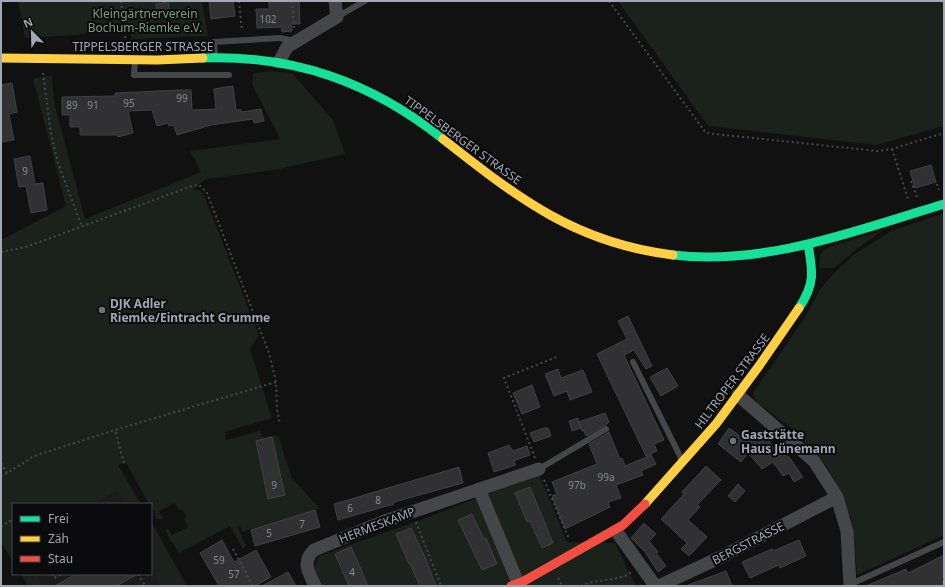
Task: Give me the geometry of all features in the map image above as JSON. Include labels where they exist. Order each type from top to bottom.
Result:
[{"type":"street","points":[[279,62],[287,48],[296,41],[337,17],[335,1]]},
{"type":"street","name":"TIPPELSBERGER STRASSE","points":[[1,58],[42,57],[168,60],[243,58],[279,62],[340,79],[404,110],[494,178],[534,206],[573,228],[599,239],[631,248],[677,257],[710,258],[776,252],[808,244]]},
{"type":"street","points":[[808,244],[944,204]]},
{"type":"street","name":"HILTROPER STRASSE","points":[[515,585],[616,531],[642,507],[716,424],[776,343],[808,294],[812,270],[808,244]]},
{"type":"street","points":[[738,395],[814,461],[836,497],[847,531],[851,585]]},
{"type":"street","name":"HERMESKAMP","points":[[315,586],[306,565],[308,556],[314,550],[412,511],[539,469]]},
{"type":"street","points":[[479,489],[515,585]]},
{"type":"street","name":"BERGSTRASSE","points":[[616,531],[641,567],[654,584],[658,586],[721,557],[836,497]]},
{"type":"lane","points":[[337,17],[365,1]]},
{"type":"lane","points":[[215,59],[214,42],[280,38],[296,41]]},
{"type":"lane","points":[[132,59],[134,75],[229,75]]},
{"type":"lane","points":[[200,59],[202,75]]},
{"type":"lane","points":[[168,60],[169,76]]},
{"type":"lane","points":[[633,362],[683,461]]},
{"type":"lane","name":"HERMESKAMP","points":[[539,469],[606,429]]},
{"type":"lane","points":[[851,585],[944,542]]},
{"type":"path","points":[[121,1],[132,59]]},
{"type":"path","points":[[239,1],[243,40]]},
{"type":"path","points":[[292,1],[296,41]]},
{"type":"path","points":[[608,1],[706,133],[876,151],[944,133]]},
{"type":"path","points":[[42,57],[53,141],[58,162],[82,227]]},
{"type":"path","points":[[892,148],[912,213]]},
{"type":"path","points":[[911,181],[922,210]]},
{"type":"path","points":[[1,252],[26,246],[82,227],[192,186],[199,185],[204,188],[269,353],[276,382],[277,410],[280,424]]},
{"type":"path","points":[[559,356],[504,378],[539,469],[575,553]]},
{"type":"path","points":[[1,477],[34,456],[276,382]]},
{"type":"path","points":[[115,430],[124,463]]},
{"type":"path","points":[[1,463],[7,473]]},
{"type":"path","points":[[412,511],[441,586]]},
{"type":"path","points":[[1,527],[9,521],[12,522]]},
{"type":"path","points":[[233,549],[253,586]]},
{"type":"path","points":[[581,586],[591,581],[626,576],[641,567]]},
{"type":"path","points":[[52,575],[54,578],[61,575]]},
{"type":"path","points":[[138,575],[144,586]]},
{"type":"shaded area","points":[[117,491],[123,503],[97,503]]},
{"type":"shaded area","points":[[152,566],[160,586],[43,586],[38,575],[152,575]]},
{"type":"green space","name":"Kleingärtnerverein Bochum-Riemke e.V.","points":[[18,1],[202,1],[208,36],[132,39],[127,25],[77,35],[25,38]]},
{"type":"green space","points":[[618,1],[944,1],[944,126],[876,145],[708,126]]},
{"type":"green space","points":[[272,71],[292,73],[333,120],[345,154],[275,170],[206,179],[193,189],[199,190],[203,193],[259,335],[250,349],[272,418],[225,432],[226,440],[260,431],[262,437],[278,435],[292,478],[320,509],[242,532],[240,526],[238,528],[246,545],[243,549],[230,526],[179,553],[170,541],[166,531],[168,528],[172,535],[188,527],[184,519],[186,517],[182,509],[179,510],[175,503],[159,511],[163,519],[157,519],[152,503],[148,503],[126,463],[118,465],[140,503],[123,503],[117,491],[97,503],[12,503],[12,560],[1,543],[1,240],[66,206],[33,79],[52,75],[54,102],[85,219],[201,172],[190,151],[280,139],[252,84],[253,73]]},
{"type":"green space","points":[[944,213],[944,535],[857,575],[853,524],[840,489],[821,458],[791,428],[756,402],[753,393],[805,317],[821,288],[837,270],[855,254],[891,231]]},
{"type":"green space","points":[[882,231],[834,268],[819,268],[820,255],[824,250],[834,245]]},
{"type":"green space","points":[[539,474],[567,542],[615,543],[636,586],[321,586],[314,567],[319,556],[426,518]]},
{"type":"green space","points":[[152,523],[187,586],[160,586],[152,566]]},
{"type":"green space","points":[[22,575],[38,575],[43,586],[28,586]]},
{"type":"building","points":[[209,1],[233,1],[235,16],[211,19]]},
{"type":"building","points":[[269,1],[299,1],[300,24],[291,24],[292,31],[282,32],[281,27],[257,28],[256,9],[269,9]]},
{"type":"building","points":[[168,2],[170,13],[158,15],[156,4]]},
{"type":"building","points":[[12,83],[17,112],[9,114],[14,140],[1,142],[1,85]]},
{"type":"building","points":[[233,86],[236,110],[241,110],[242,112],[261,109],[264,121],[254,123],[253,119],[211,125],[177,135],[174,125],[169,126],[168,123],[157,126],[152,110],[128,111],[133,133],[118,137],[117,135],[80,135],[80,127],[70,127],[70,115],[62,115],[62,97],[115,96],[115,93],[180,90],[191,90],[192,110],[216,109],[214,89]]},
{"type":"building","points":[[30,156],[35,184],[43,183],[47,210],[31,213],[26,186],[19,187],[14,159]]},
{"type":"building","points":[[931,165],[936,182],[915,188],[910,171]]},
{"type":"building","points":[[628,316],[652,366],[646,369],[634,350],[624,355],[664,440],[654,444],[657,451],[646,456],[597,354],[627,339],[618,321]]},
{"type":"building","points":[[667,368],[678,386],[661,396],[650,377]]},
{"type":"building","points":[[558,369],[561,378],[583,370],[592,392],[570,400],[567,391],[554,396],[545,374]]},
{"type":"building","points":[[532,385],[540,407],[522,414],[513,393]]},
{"type":"building","points":[[605,413],[609,422],[586,436],[584,431],[582,431],[579,422]]},
{"type":"building","points":[[578,418],[581,428],[572,431],[569,421]]},
{"type":"building","points":[[548,428],[551,436],[534,442],[530,433]]},
{"type":"building","points":[[729,428],[746,440],[762,430],[775,450],[789,457],[803,477],[794,482],[789,473],[783,476],[773,462],[762,469],[748,453],[741,462],[718,444]]},
{"type":"building","points":[[609,432],[620,459],[622,458],[625,466],[651,455],[656,464],[641,471],[643,475],[616,485],[621,498],[608,502],[610,507],[565,529],[552,496],[557,494],[552,482],[597,464],[589,444]]},
{"type":"building","points":[[272,437],[285,495],[268,499],[256,441]]},
{"type":"building","points":[[509,445],[513,451],[527,446],[530,455],[514,461],[516,465],[494,472],[488,453]]},
{"type":"building","points":[[706,466],[721,480],[697,505],[700,507],[688,520],[707,537],[689,556],[681,549],[687,543],[661,519],[684,494],[682,492]]},
{"type":"building","points":[[459,467],[463,483],[394,502],[394,504],[338,520],[334,504]]},
{"type":"building","points":[[738,484],[745,491],[735,502],[728,496]]},
{"type":"building","points":[[530,487],[553,543],[542,548],[530,521],[527,522],[515,493]]},
{"type":"building","points":[[315,510],[320,527],[255,546],[251,530]]},
{"type":"building","points":[[472,514],[484,539],[486,538],[497,564],[482,570],[458,520]]},
{"type":"building","points":[[644,523],[656,534],[649,541],[658,552],[656,553],[666,566],[658,572],[645,552],[631,538]]},
{"type":"building","points":[[411,528],[425,557],[436,586],[420,586],[396,534]]},
{"type":"building","points":[[222,540],[234,562],[256,550],[271,577],[255,586],[219,586],[200,553]]},
{"type":"building","points":[[799,540],[806,556],[780,568],[779,565],[750,578],[742,562],[772,549],[773,551]]},
{"type":"building","points":[[351,547],[368,586],[349,586],[335,554]]},
{"type":"building","points":[[944,555],[944,577],[941,578],[944,586],[866,586],[906,569],[908,573]]},
{"type":"building","points":[[726,571],[732,586],[688,586],[688,585]]},
{"type":"building","points":[[288,572],[296,586],[262,586]]},
{"type":"building","points":[[74,575],[136,575],[116,586],[55,586]]},
{"type":"traffic: fast","points":[[203,58],[237,58],[269,61],[300,67],[330,76],[360,88],[388,102],[416,119],[443,139]]},
{"type":"traffic: fast","points":[[673,255],[708,257],[777,251],[845,234],[944,204]]},
{"type":"traffic: fast","points":[[799,308],[808,292],[811,278],[812,270],[808,244]]},
{"type":"traffic: slow","points":[[1,58],[157,60],[203,58]]},
{"type":"traffic: slow","points":[[443,139],[497,180],[549,215],[577,229],[606,240],[638,249],[673,255]]},
{"type":"traffic: slow","points":[[645,504],[716,424],[759,366],[799,308]]},
{"type":"traffic: jam","points":[[511,586],[524,581],[623,525],[645,504]]},
{"type":"place","name":"DJK Adler Riemke/Eintracht Grumme","points":[[102,310]]},
{"type":"place","name":"Gaststätte Haus Jünemann","points":[[733,441]]}]
